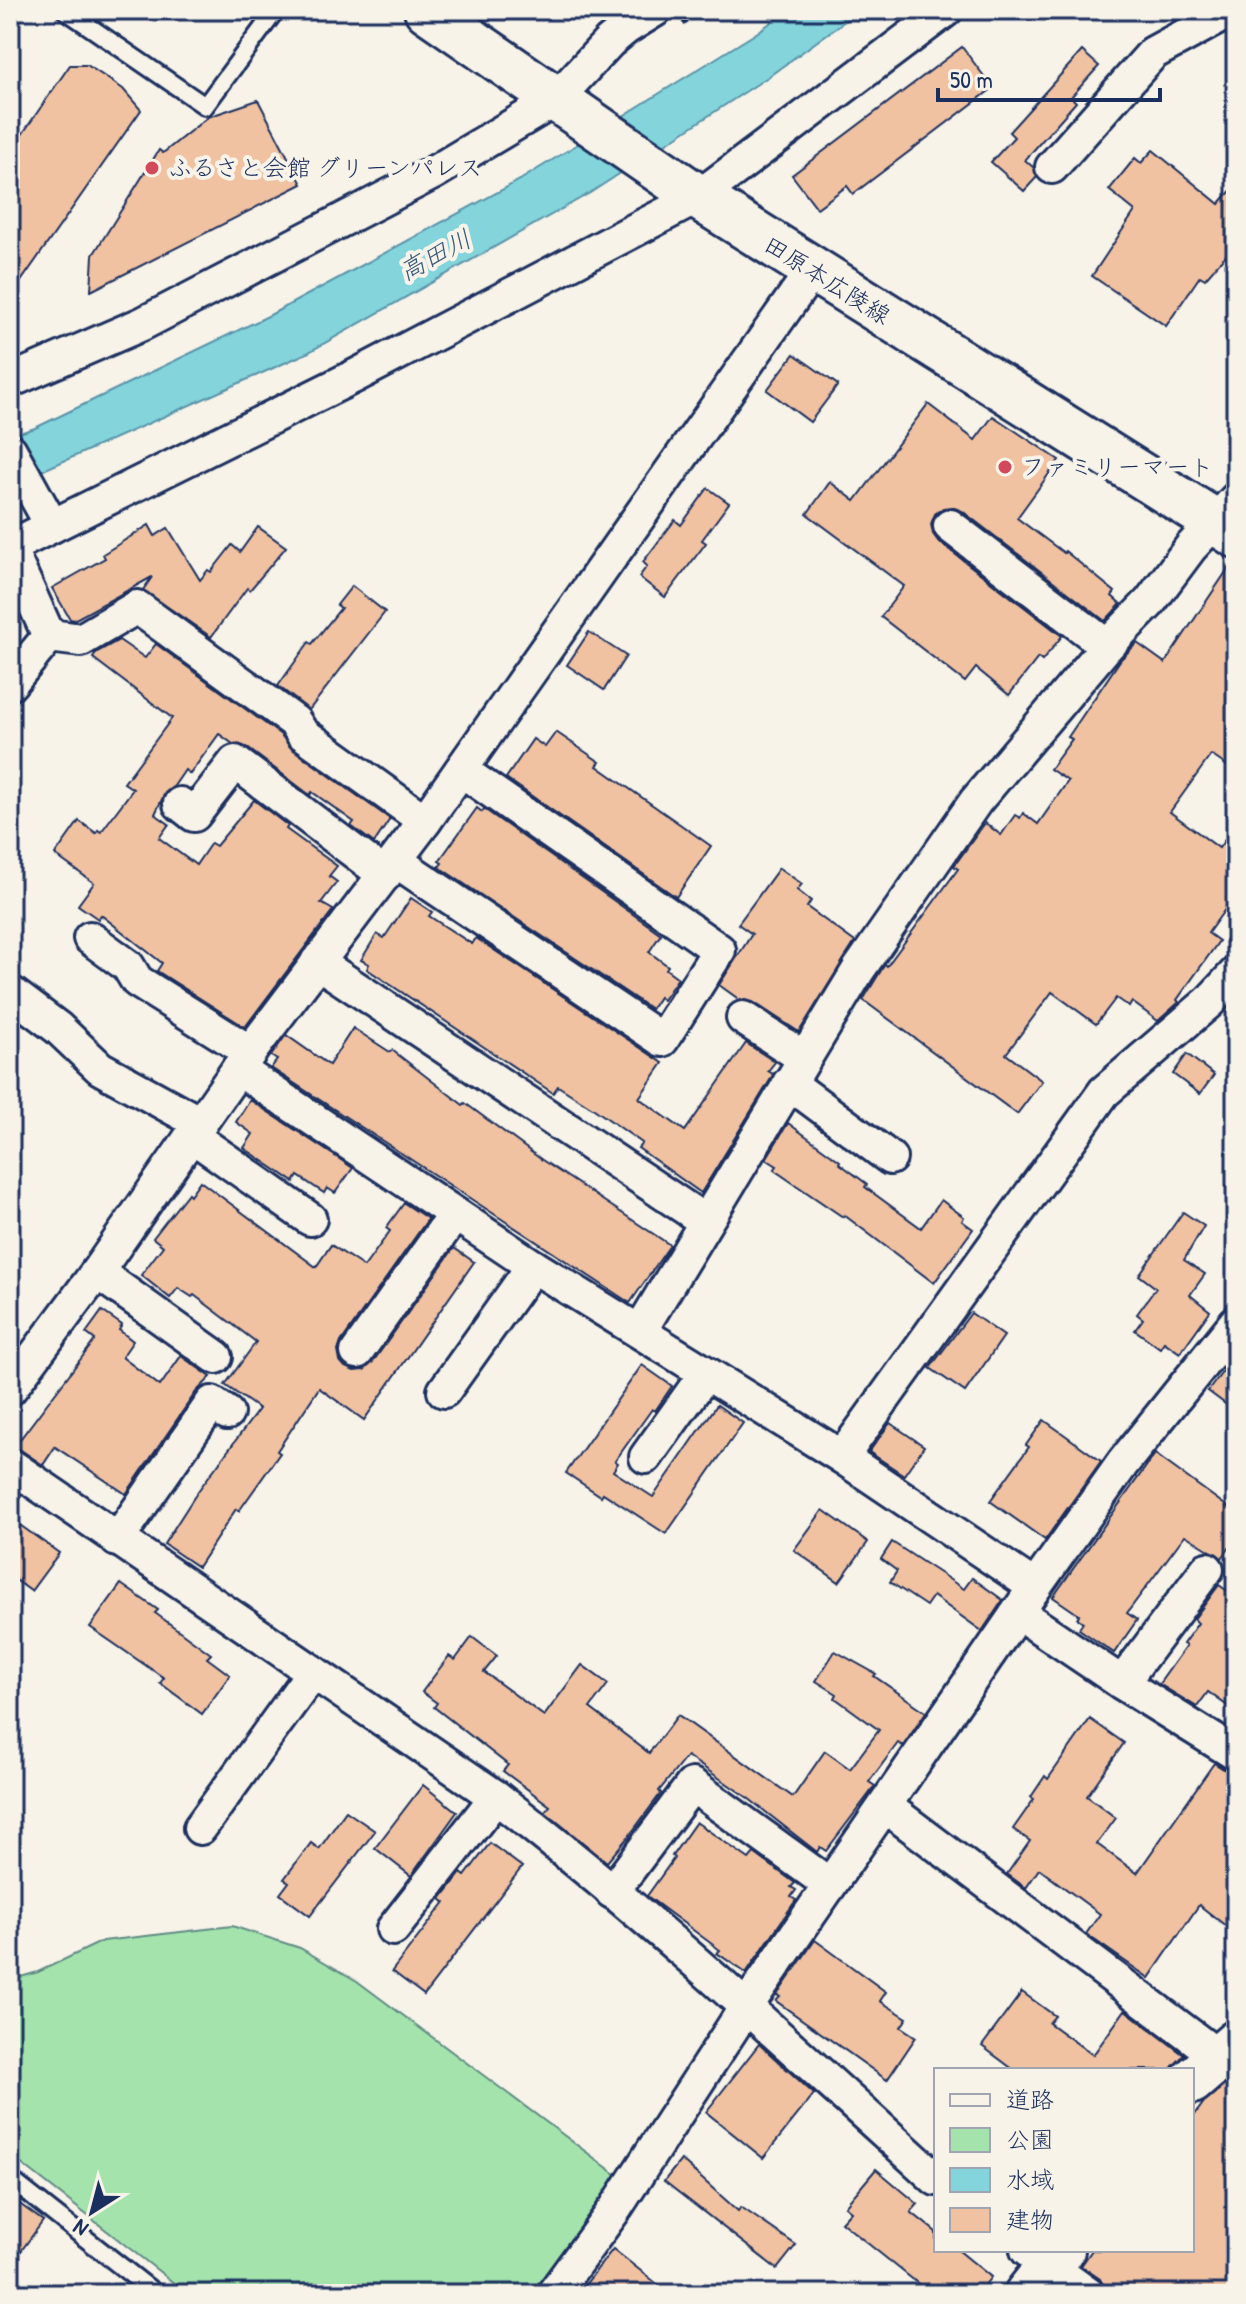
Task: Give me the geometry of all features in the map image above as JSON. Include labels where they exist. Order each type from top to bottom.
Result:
[{"type":"main road","name":"田原本広陵線","points":[[427,10],[690,192],[812,271],[1229,518]]},
{"type":"street","points":[[10,381],[156,317],[561,104],[609,42],[655,10]]},
{"type":"street","points":[[49,636],[10,549],[355,376],[690,192],[946,10]]},
{"type":"street","points":[[1052,167],[1153,53],[1213,14]]},
{"type":"street","points":[[10,1389],[97,1272],[244,1061],[425,821],[812,271]]},
{"type":"street","points":[[10,450],[52,526]]},
{"type":"street","points":[[640,1331],[859,969],[976,801],[1107,646],[1150,602],[1191,547],[1229,518]]},
{"type":"street","points":[[950,526],[1107,646]]},
{"type":"street","points":[[49,636],[81,640],[137,607],[295,722],[302,733],[425,821]]},
{"type":"street","points":[[10,684],[49,636]]},
{"type":"street","points":[[180,804],[194,815],[235,762],[390,868],[662,1040],[719,950],[461,770]]},
{"type":"street","points":[[90,938],[128,966],[137,981],[455,1214],[533,1266],[842,1457],[1026,1599],[1122,1683],[1236,1754]]},
{"type":"street","points":[[317,962],[705,1221]]},
{"type":"street","points":[[842,1457],[1104,1092],[1209,1002],[1236,973]]},
{"type":"street","points":[[10,992],[58,1028],[100,1068],[196,1130],[310,1219]]},
{"type":"street","points":[[743,1018],[890,1158]]},
{"type":"street","points":[[357,1352],[455,1214]]},
{"type":"street","points":[[444,1391],[533,1266]]},
{"type":"street","points":[[97,1272],[216,1357]]},
{"type":"street","points":[[553,2294],[615,2209],[746,2007],[1026,1599],[1123,1463],[1236,1322]]},
{"type":"street","points":[[646,1457],[706,1373]]},
{"type":"street","points":[[117,1540],[212,1403],[227,1413]]},
{"type":"street","points":[[10,1465],[496,1797],[746,2007],[934,2177]]},
{"type":"street","points":[[1122,1683],[1207,1569]]},
{"type":"street","points":[[200,1828],[313,1672]]},
{"type":"street","points":[[612,1892],[692,1785],[830,1885]]},
{"type":"street","points":[[393,1929],[496,1797]]},
{"type":"street","points":[[885,1806],[1216,2060]]},
{"type":"street","points":[[1041,2265],[1088,2294]]},
{"type":"lane","points":[[65,10],[205,106],[276,10]]},
{"type":"lane","points":[[10,2179],[156,2294]]},
{"type":"green space","points":[[232,1926],[300,1948],[357,1981],[617,2175],[566,2257],[538,2294],[188,2294],[10,2155],[10,1980],[38,1972],[103,1941]]},
{"type":"water","name":"高田川","points":[[788,10],[860,10],[768,77],[590,193],[307,353],[10,485],[10,436],[35,428],[270,315],[520,180],[755,34]]},
{"type":"building","points":[[962,47],[993,88],[853,194],[847,186],[817,208],[792,175]]},
{"type":"building","points":[[1082,51],[1099,66],[1071,97],[1076,102],[1025,160],[1034,168],[1037,177],[1024,191],[991,162],[1014,137],[1009,132]]},
{"type":"building","points":[[70,65],[87,65],[123,89],[141,110],[10,297],[10,152]]},
{"type":"building","points":[[258,100],[302,184],[91,291],[93,255],[159,150],[163,153],[208,117]]},
{"type":"building","points":[[1153,150],[1219,204],[1236,185],[1236,243],[1205,279],[1200,276],[1166,326],[1092,276],[1135,211],[1109,190],[1135,158],[1141,163]]},
{"type":"building","points":[[794,354],[838,385],[810,422],[767,390]]},
{"type":"building","points":[[928,404],[975,440],[993,416],[1059,460],[1017,518],[1065,551],[1115,592],[1112,596],[1121,604],[1105,621],[962,511],[943,508],[935,514],[931,524],[938,541],[1062,636],[1042,661],[1038,658],[1009,695],[976,668],[965,682],[881,617],[904,586],[807,514],[830,482],[855,501]]},
{"type":"building","points":[[708,488],[729,503],[702,540],[706,543],[665,597],[639,577],[647,566],[643,562],[675,520],[681,525]]},
{"type":"building","points":[[149,525],[155,536],[168,528],[200,580],[208,570],[211,572],[232,545],[240,552],[258,527],[286,547],[250,590],[247,588],[211,637],[143,590],[152,577],[74,620],[70,619],[52,588],[105,558],[103,554]]},
{"type":"building","points":[[1234,560],[1236,772],[1211,755],[1170,812],[1219,848],[1236,824],[1236,894],[1208,933],[1219,941],[1177,1000],[1179,1002],[1158,1021],[1132,1002],[1129,1007],[1116,998],[1096,1024],[1052,992],[1006,1054],[1042,1081],[1017,1114],[863,1000],[885,964],[887,966],[958,869],[954,866],[985,823],[1001,835],[1015,815],[1020,818],[1023,813],[1038,824],[1068,781],[1050,769],[1121,659],[1137,643],[1165,663]]},
{"type":"building","points":[[352,586],[385,612],[309,710],[278,686],[309,642],[312,644],[341,608],[337,605]]},
{"type":"building","points":[[589,632],[626,656],[604,690],[567,665]]},
{"type":"building","points":[[119,640],[145,658],[156,644],[281,735],[291,748],[390,819],[374,843],[351,826],[354,822],[312,792],[310,795],[246,747],[233,744],[219,734],[190,774],[185,770],[165,793],[155,814],[169,824],[159,838],[196,865],[211,843],[216,846],[254,800],[288,826],[286,829],[337,866],[329,876],[337,882],[321,903],[333,910],[245,1027],[157,971],[162,963],[101,915],[98,919],[78,905],[94,883],[55,855],[79,821],[96,833],[98,830],[101,832],[133,789],[124,783],[172,718],[93,658],[97,652]]},
{"type":"building","points":[[556,732],[600,762],[597,766],[711,846],[676,897],[506,778],[533,739],[545,747]]},
{"type":"building","points":[[477,808],[482,812],[484,809],[661,934],[649,952],[678,978],[663,1000],[659,997],[651,1009],[439,867],[442,863],[439,861]]},
{"type":"building","points":[[779,868],[802,884],[797,890],[811,901],[807,907],[855,942],[799,1032],[753,1002],[740,1000],[719,985],[752,934],[738,924]]},
{"type":"building","points":[[411,898],[432,912],[429,916],[472,944],[476,938],[663,1063],[639,1098],[685,1131],[746,1043],[775,1062],[768,1071],[773,1074],[772,1077],[701,1193],[638,1148],[642,1143],[594,1109],[558,1086],[553,1093],[367,969],[369,964],[361,960],[377,934],[384,938]]},
{"type":"building","points":[[353,1028],[390,1052],[392,1050],[463,1105],[465,1103],[542,1160],[670,1245],[630,1303],[271,1068],[277,1060],[271,1056],[286,1035],[329,1065]]},
{"type":"building","points":[[1187,1054],[1214,1075],[1200,1094],[1173,1074]]},
{"type":"building","points":[[250,1100],[353,1168],[335,1193],[327,1188],[324,1193],[298,1176],[294,1182],[244,1148],[253,1134],[236,1122]]},
{"type":"building","points":[[788,1123],[840,1161],[867,1184],[865,1187],[921,1228],[941,1200],[964,1217],[962,1221],[973,1229],[934,1283],[844,1215],[774,1170],[777,1166],[766,1159]]},
{"type":"building","points":[[200,1181],[316,1267],[331,1245],[364,1267],[390,1231],[386,1228],[404,1203],[428,1219],[341,1342],[338,1351],[340,1361],[354,1371],[364,1370],[372,1363],[454,1248],[474,1262],[364,1420],[319,1388],[277,1451],[280,1453],[239,1511],[236,1509],[198,1567],[164,1544],[198,1491],[259,1409],[225,1385],[256,1342],[194,1295],[192,1297],[178,1288],[170,1298],[141,1275],[163,1246],[153,1238]]},
{"type":"building","points":[[1183,1212],[1204,1226],[1184,1260],[1205,1274],[1190,1295],[1210,1311],[1180,1353],[1164,1342],[1160,1348],[1135,1330],[1143,1319],[1137,1314],[1156,1288],[1139,1275]]},
{"type":"building","points":[[102,1311],[122,1325],[119,1330],[133,1341],[122,1357],[160,1386],[181,1356],[211,1377],[196,1392],[126,1494],[55,1447],[43,1465],[15,1446],[95,1340],[86,1333]]},
{"type":"building","points":[[971,1313],[1004,1336],[965,1392],[930,1368]]},
{"type":"building","points":[[1236,1354],[1236,1412],[1208,1391]]},
{"type":"building","points":[[642,1365],[672,1386],[615,1461],[618,1463],[613,1471],[653,1497],[717,1405],[743,1423],[666,1534],[566,1473]]},
{"type":"building","points":[[1044,1420],[1101,1461],[1045,1540],[990,1501],[1029,1447],[1026,1445]]},
{"type":"building","points":[[890,1423],[924,1446],[904,1475],[869,1452]]},
{"type":"building","points":[[1155,1454],[1236,1513],[1236,1539],[1222,1558],[1185,1535],[1127,1613],[1137,1620],[1114,1653],[1079,1629],[1083,1622],[1077,1618],[1079,1615],[1053,1597]]},
{"type":"building","points":[[823,1510],[868,1542],[839,1582],[794,1550]]},
{"type":"building","points":[[10,1518],[59,1553],[31,1591],[10,1576]]},
{"type":"building","points":[[892,1542],[964,1589],[972,1578],[1003,1600],[982,1631],[933,1596],[926,1606],[890,1582],[897,1571],[881,1559]]},
{"type":"building","points":[[121,1584],[211,1654],[207,1658],[230,1675],[202,1714],[160,1683],[164,1678],[90,1627]]},
{"type":"building","points":[[1219,1585],[1236,1597],[1236,1712],[1208,1692],[1197,1707],[1159,1684],[1186,1646],[1183,1644],[1198,1623],[1194,1619]]},
{"type":"building","points":[[472,1637],[497,1656],[484,1672],[544,1716],[582,1665],[608,1684],[590,1708],[649,1753],[678,1715],[793,1797],[825,1751],[850,1769],[879,1730],[835,1698],[837,1694],[816,1681],[835,1651],[876,1674],[874,1676],[926,1712],[903,1746],[898,1743],[869,1782],[875,1786],[826,1851],[820,1847],[817,1852],[748,1798],[687,1756],[607,1862],[545,1812],[550,1806],[503,1771],[508,1765],[434,1707],[437,1703],[422,1692],[449,1656],[455,1660]]},
{"type":"building","points":[[1090,1719],[1124,1743],[1087,1796],[1116,1818],[1097,1844],[1137,1873],[1214,1763],[1236,1777],[1236,1934],[1199,1905],[1149,1978],[1086,1934],[1100,1914],[1039,1869],[1026,1888],[1007,1874],[1030,1841],[1013,1829],[1034,1799],[1031,1797],[1045,1776],[1048,1779]]},
{"type":"building","points":[[423,1785],[457,1812],[411,1876],[375,1848]]},
{"type":"building","points":[[346,1811],[375,1831],[310,1916],[280,1894],[289,1882],[284,1879],[311,1843],[319,1849]]},
{"type":"building","points":[[696,1822],[749,1859],[754,1853],[795,1883],[791,1887],[796,1890],[791,1897],[796,1900],[746,1973],[647,1896]]},
{"type":"building","points":[[490,1843],[522,1867],[424,1995],[392,1971],[445,1902],[441,1899],[461,1873],[465,1876]]},
{"type":"building","points":[[815,1940],[886,1992],[880,2001],[907,2018],[901,2027],[916,2037],[887,2080],[776,2001]]},
{"type":"building","points":[[1022,1992],[1055,2016],[1049,2023],[1093,2055],[1125,2010],[1184,2055],[1172,2068],[1011,2068],[982,2046]]},
{"type":"building","points":[[759,2044],[814,2094],[763,2158],[706,2112]]},
{"type":"building","points":[[1236,2076],[1236,2294],[1107,2294],[1100,2279],[1081,2266],[1091,2252],[1194,2252],[1194,2116],[1204,2102]]},
{"type":"building","points":[[681,2160],[738,2211],[741,2207],[796,2245],[777,2269],[664,2181]]},
{"type":"building","points":[[876,2169],[918,2204],[911,2212],[934,2230],[934,2252],[960,2252],[991,2277],[978,2294],[931,2294],[841,2222],[851,2211],[845,2206]]},
{"type":"building","points":[[10,2197],[43,2221],[10,2266]]},
{"type":"building","points":[[613,2249],[670,2294],[578,2294]]},
{"type":"place","name":"ふるさと会館 グリーンパレス","points":[[152,168]]},
{"type":"place","name":"ファミリーマート","points":[[1005,467]]}]
